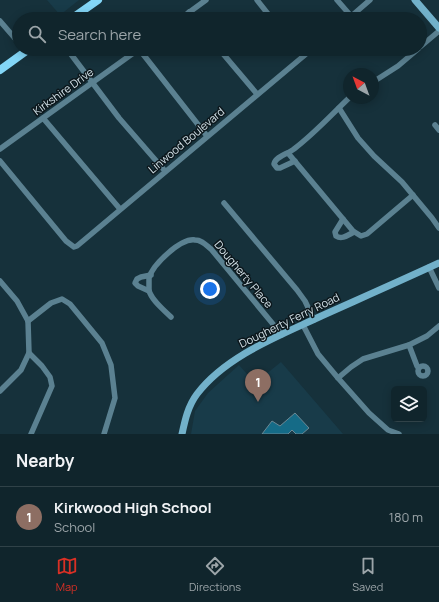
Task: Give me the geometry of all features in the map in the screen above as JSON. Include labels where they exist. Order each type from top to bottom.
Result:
[{"type":"main road","points":[[81,12],[98,0]]},
{"type":"main road","points":[[415,0],[425,12]]},
{"type":"main road","points":[[427,14],[439,28]]},
{"type":"main road","points":[[0,70],[19,56]]},
{"type":"main road","name":"Dougherty Ferry Road","points":[[182,434],[192,402],[196,395],[209,380],[240,357],[303,325],[439,263]]},
{"type":"street","points":[[190,12],[206,0]]},
{"type":"street","points":[[257,0],[266,12]]},
{"type":"street","points":[[337,0],[345,12]]},
{"type":"street","points":[[356,12],[370,0]]},
{"type":"street","points":[[0,21],[12,35]]},
{"type":"street","points":[[427,41],[439,31]]},
{"type":"street","points":[[72,56],[119,118],[165,171]]},
{"type":"street","name":"Kirkshire Drive","points":[[0,149],[129,56]]},
{"type":"street","points":[[144,56],[207,136]]},
{"type":"street","points":[[225,56],[257,94]]},
{"type":"street","name":"Linwood Boulevard","points":[[0,161],[66,241],[74,247],[81,244],[120,209],[303,56]]},
{"type":"street","points":[[379,78],[398,66],[410,56]]},
{"type":"street","points":[[295,161],[280,168],[275,166],[275,161],[310,137],[343,103]]},
{"type":"street","points":[[338,108],[358,138],[374,156],[402,182],[439,228]]},
{"type":"street","points":[[43,118],[120,209]]},
{"type":"street","points":[[288,153],[354,232],[361,236],[367,234],[413,195]]},
{"type":"street","points":[[224,203],[305,301],[314,320]]},
{"type":"street","points":[[342,218],[334,232],[336,236],[338,238],[343,238],[354,232]]},
{"type":"street","name":"Dougherty Place","points":[[171,317],[149,291],[138,286],[136,283],[137,279],[151,275],[169,252],[184,242],[194,240],[202,241],[211,249],[282,335]]},
{"type":"street","points":[[429,267],[439,288]]},
{"type":"street","points":[[149,291],[149,278],[151,275]]},
{"type":"street","points":[[0,281],[17,301],[28,321],[29,352],[21,370],[0,391]]},
{"type":"street","points":[[28,321],[52,303],[62,299],[70,304],[102,343],[111,365],[115,398],[104,434]]},
{"type":"street","points":[[303,325],[318,354],[338,378],[369,413],[388,430],[399,434]]},
{"type":"street","points":[[338,378],[363,359],[409,345],[427,336],[439,326]]},
{"type":"street","points":[[409,345],[419,368]]},
{"type":"street","points":[[29,352],[50,377],[52,386],[31,434]]},
{"type":"shaded area","points":[[47,0],[79,0],[64,12],[57,12]]},
{"type":"shaded area","points":[[281,362],[343,434],[191,434],[195,411],[208,393],[239,365],[255,383]]},
{"type":"building","points":[[295,413],[309,428],[302,434],[296,434],[292,430],[288,434],[262,434],[272,421],[280,426]]},
{"type":"place","name":"Kirkwood High School","points":[[258,402]]}]
